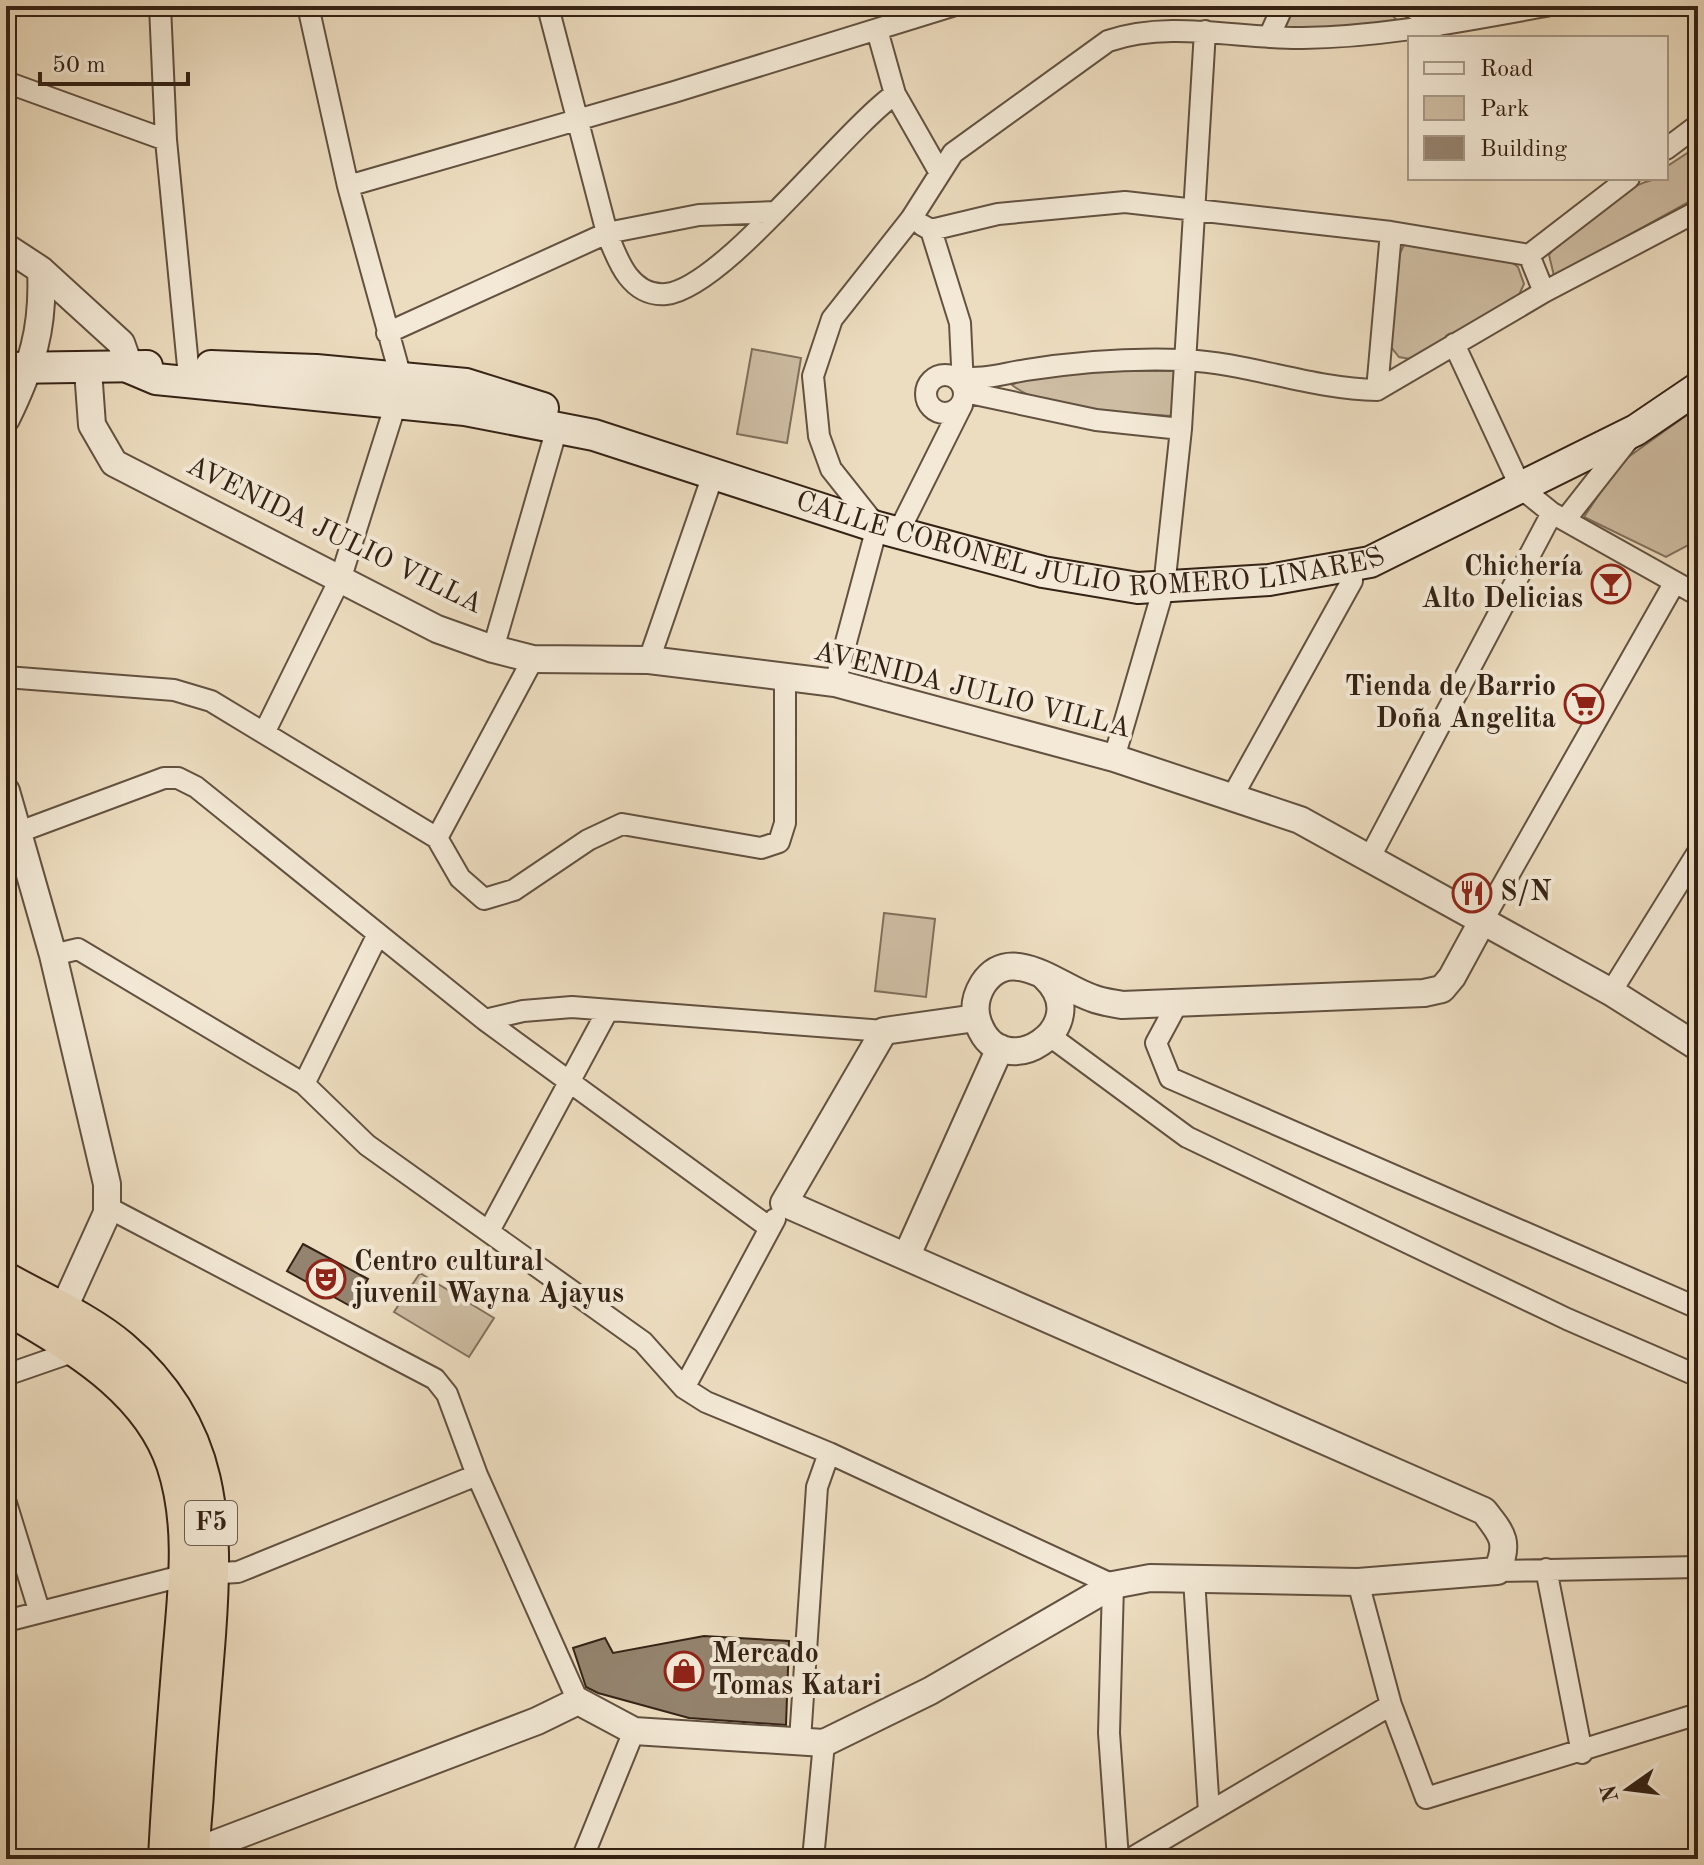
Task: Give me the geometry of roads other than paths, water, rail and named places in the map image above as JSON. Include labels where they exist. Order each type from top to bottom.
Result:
[{"type":"highway","name":"F5","points":[[6,1280],[54,1321],[78,1350],[123,1387],[149,1418],[173,1461],[199,1576]]},
{"type":"highway","name":"F5","points":[[6,1307],[54,1321],[118,1346],[147,1372],[173,1405],[191,1438],[205,1478],[211,1518],[199,1576],[182,1858]]},
{"type":"main road","name":"CALLE CORONEL JULIO ROMERO LINARES","points":[[130,368],[188,366],[316,370],[465,410],[594,435],[887,530],[1043,572],[1138,588],[1269,580],[1370,562],[1636,430],[1698,388]]},
{"type":"main road","name":"CALLE CORONEL JULIO ROMERO LINARES","points":[[130,368],[156,379],[398,390],[466,384],[550,410],[594,435]]},
{"type":"main road","points":[[18,369],[130,368]]},
{"type":"street","points":[[160,6],[166,140],[188,366]]},
{"type":"street","points":[[265,731],[341,577],[398,390],[308,6]]},
{"type":"street","points":[[348,186],[952,6]]},
{"type":"street","points":[[1269,37],[1283,6]]},
{"type":"street","points":[[1410,6],[1439,25]]},
{"type":"street","points":[[887,530],[831,469],[819,436],[813,376],[832,319],[911,219],[953,153],[1108,41],[1131,34],[1205,31],[1269,37],[1355,35],[1439,25],[1546,6]]},
{"type":"street","points":[[548,7],[607,233],[620,268],[637,285],[664,294],[687,285],[720,263],[776,212],[872,110],[895,94]]},
{"type":"street","points":[[877,30],[895,94],[940,173]]},
{"type":"street","points":[[1114,758],[1164,587],[1181,429],[1205,31]]},
{"type":"street","points":[[6,82],[166,140]]},
{"type":"street","points":[[1668,148],[1698,125]]},
{"type":"street","points":[[911,219],[931,230],[998,214],[1125,202],[1391,232],[1529,255],[1626,180]]},
{"type":"street","points":[[934,410],[952,413],[961,388],[981,380],[1025,370],[1094,363],[1186,360],[1347,390],[1377,390],[1544,292],[1698,211]]},
{"type":"street","points":[[387,333],[607,233],[699,215],[776,212]]},
{"type":"street","points":[[835,683],[887,530],[946,438],[961,388],[960,323],[931,230]]},
{"type":"street","points":[[1377,390],[1391,232]]},
{"type":"street","points":[[6,247],[41,270],[121,343],[130,368]]},
{"type":"street","points":[[1529,255],[1544,292]]},
{"type":"street","points":[[6,419],[18,369],[43,310],[41,270]]},
{"type":"street","points":[[1454,344],[1521,488],[1559,517],[1698,595]]},
{"type":"street","name":"AVENIDA JULIO VILLA","points":[[88,370],[92,425],[114,463],[437,629],[533,659],[649,660],[835,683],[1114,758],[1300,820],[1611,992],[1698,1047]]},
{"type":"street","points":[[946,438],[927,400],[927,387],[941,375],[961,388],[1096,420],[1181,429]]},
{"type":"street","points":[[493,649],[557,428]]},
{"type":"street","points":[[1370,857],[1559,517],[1636,430]]},
{"type":"street","points":[[649,660],[714,472]]},
{"type":"street","points":[[1231,799],[1352,581],[1352,565]]},
{"type":"street","points":[[1122,1005],[1054,1030],[1025,1051],[1000,1048],[989,1041],[976,1018],[978,992],[998,971],[1026,967],[1092,999],[1122,1005],[1442,989],[1675,582]]},
{"type":"street","points":[[437,838],[533,659]]},
{"type":"street","points":[[6,677],[174,690],[211,701],[437,838],[460,878],[484,899],[514,890],[588,840],[622,824],[761,848],[779,842],[785,823],[785,677]]},
{"type":"street","points":[[19,832],[164,778],[178,778],[196,787],[485,1020],[770,1228]]},
{"type":"street","points":[[7,797],[53,955],[107,1184],[107,1207],[54,1321]]},
{"type":"street","points":[[1611,992],[1698,852]]},
{"type":"street","points":[[304,1084],[378,934]]},
{"type":"street","points":[[53,955],[78,949],[304,1084],[367,1145],[490,1229],[643,1342],[684,1388],[706,1402],[829,1453],[1113,1585]]},
{"type":"street","points":[[1045,977],[1058,995],[1054,1030]]},
{"type":"street","points":[[1177,1004],[1156,1043],[1170,1078],[1698,1308]]},
{"type":"street","points":[[485,1020],[523,1011],[572,1007],[884,1031],[976,1018]]},
{"type":"street","points":[[490,1229],[608,1010]]},
{"type":"street","points":[[1054,1030],[1187,1137],[1567,1319],[1698,1376]]},
{"type":"street","points":[[684,1388],[784,1203],[884,1031]]},
{"type":"street","points":[[907,1255],[1000,1048]]},
{"type":"street","points":[[784,1203],[1484,1511],[1501,1533],[1505,1553],[1497,1571]]},
{"type":"street","points":[[107,1207],[422,1370],[447,1394],[477,1475],[578,1701],[634,1731],[812,1741],[930,1691],[1113,1585],[1150,1578],[1358,1582],[1497,1571],[1698,1567]]},
{"type":"street","points":[[6,1375],[78,1350]]},
{"type":"street","points":[[813,1859],[817,1487],[829,1453]]},
{"type":"street","points":[[6,1621],[39,1610],[199,1576],[238,1572],[477,1475]]},
{"type":"street","points":[[6,1503],[39,1610]]},
{"type":"street","points":[[1546,1569],[1582,1753]]},
{"type":"street","points":[[1194,1579],[1209,1812]]},
{"type":"street","points":[[1358,1582],[1391,1705],[1426,1798],[1582,1753],[1698,1714]]},
{"type":"street","points":[[1113,1585],[1109,1733],[1118,1859]]},
{"type":"street","points":[[182,1858],[537,1721],[578,1701]]},
{"type":"street","points":[[1130,1859],[1391,1705]]},
{"type":"street","points":[[582,1859],[634,1731]]},
{"type":"place","name":"Chichería Alto Delicias","points":[[1611,584]]},
{"type":"place","name":"Tienda de Barrio Doña Angelita","points":[[1584,704]]},
{"type":"place","name":"S/N","points":[[1472,893]]},
{"type":"place","name":"Centro cultural juvenil Wayna Ajayus","points":[[326,1279]]},
{"type":"place","name":"Mercado Tomas Katari","points":[[684,1671]]}]
